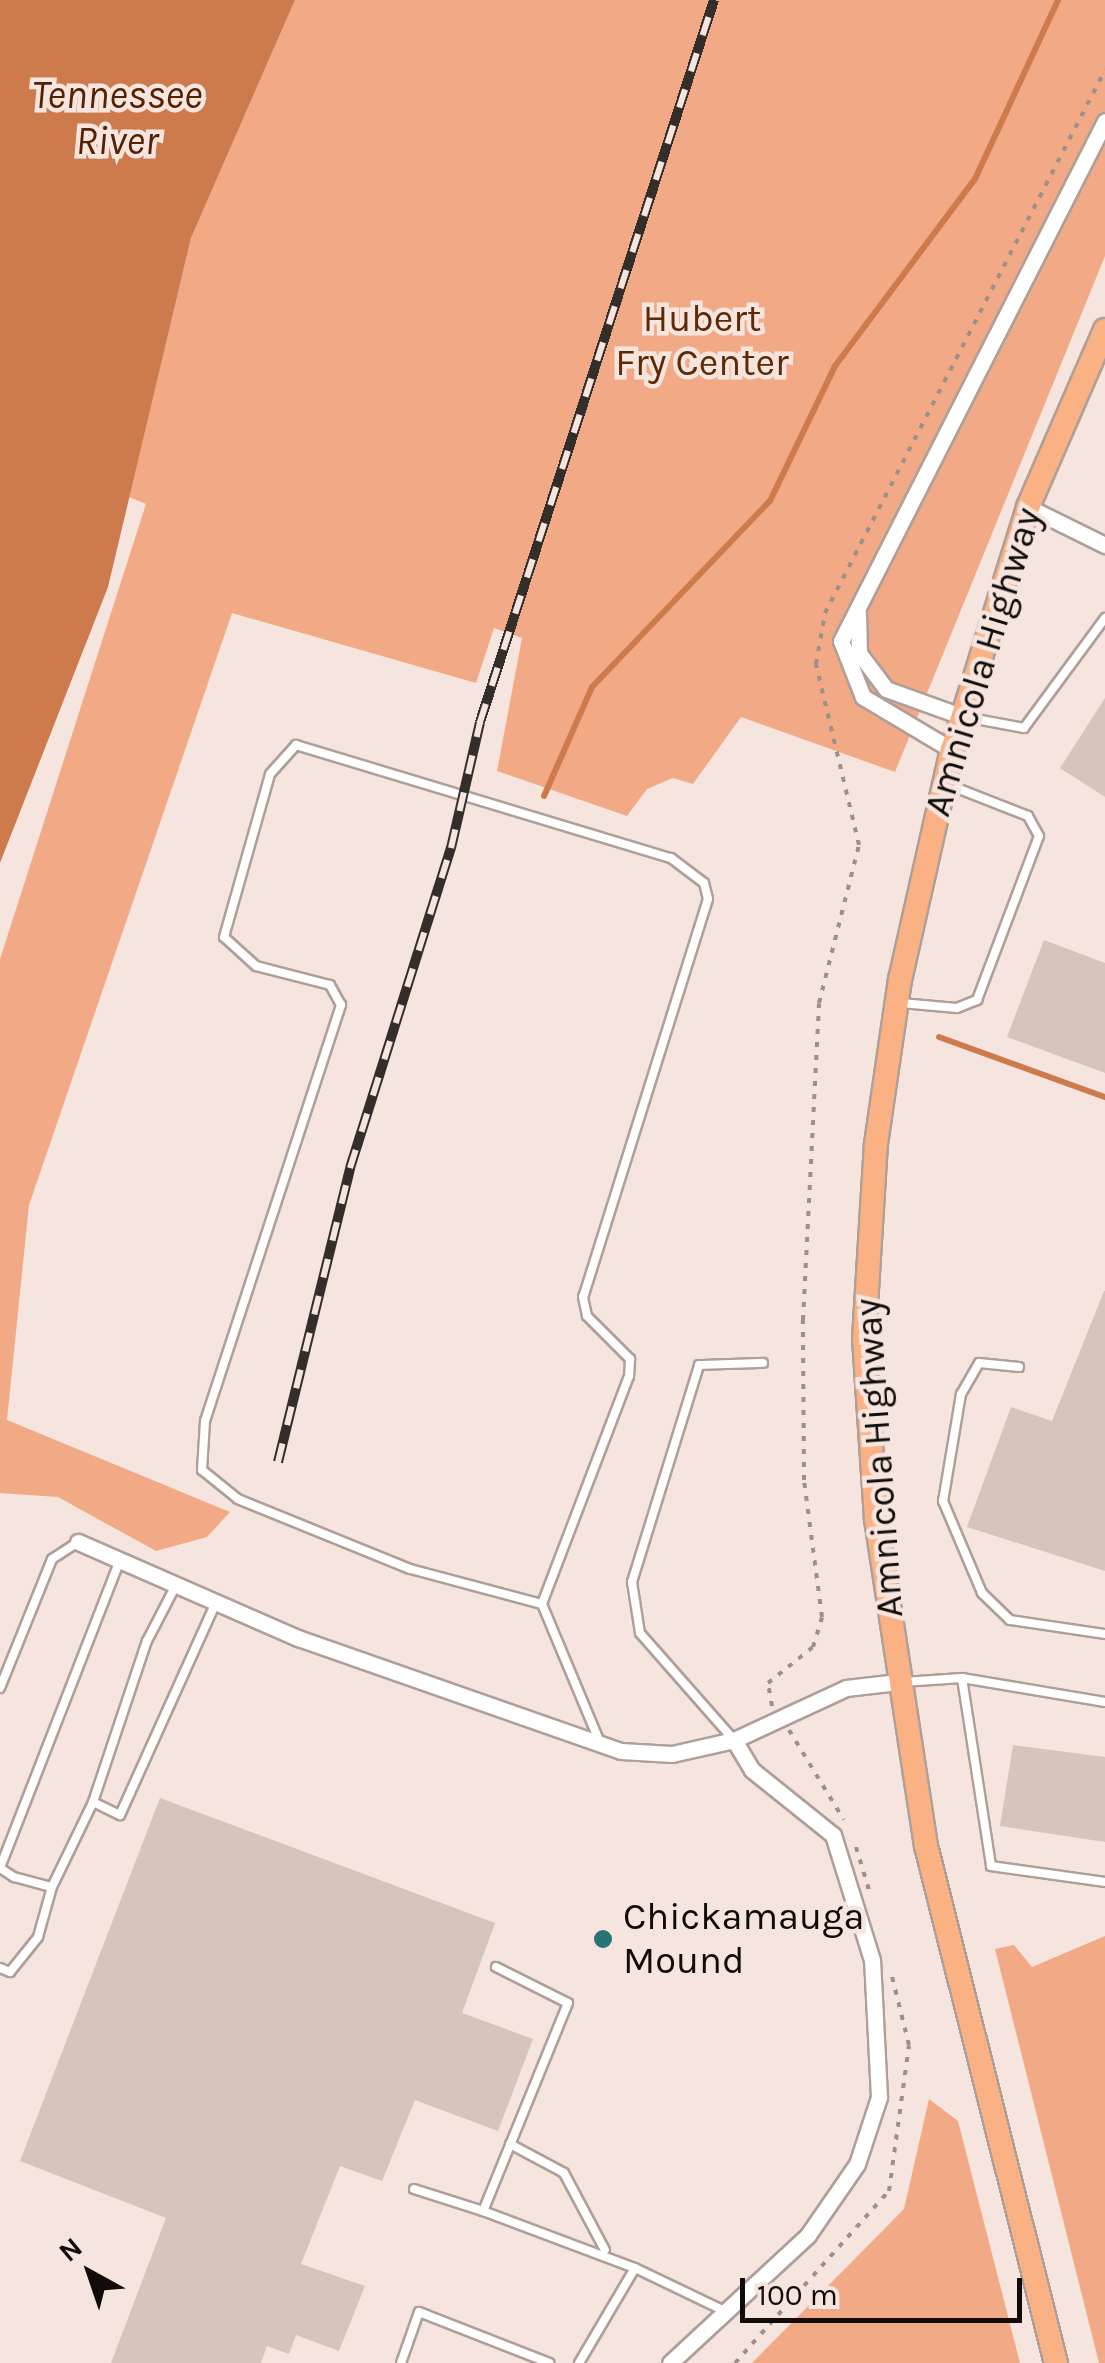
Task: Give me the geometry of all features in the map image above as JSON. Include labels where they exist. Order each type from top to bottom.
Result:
[{"type":"main road","name":"Amnicola Highway","points":[[1056,2363],[961,2007],[898,1682],[864,1339],[897,1002],[944,783],[961,716],[1028,506],[1105,330]]},
{"type":"street","points":[[952,750],[878,710],[854,686],[842,641],[1105,122]]},
{"type":"street","points":[[1028,506],[1105,546]]},
{"type":"street","points":[[858,608],[859,653],[886,689],[961,716]]},
{"type":"street","points":[[78,1542],[216,1602],[600,1744],[672,1754],[734,1740],[846,1688],[898,1682]]},
{"type":"street","points":[[670,2363],[731,2314],[808,2234],[847,2178],[879,2098],[872,1960],[833,1836],[752,1770],[734,1740]]},
{"type":"lane","points":[[961,716],[1024,728],[1105,618]]},
{"type":"lane","points":[[542,1604],[410,1570],[238,1499],[202,1470],[205,1422],[341,1006],[330,986],[239,958],[224,937],[270,774],[296,745],[671,858],[704,883],[708,899],[582,1297],[587,1316],[630,1360],[629,1376],[542,1604],[600,1744]]},
{"type":"lane","points":[[897,1002],[957,1008],[977,1000],[1039,836],[1028,816],[944,783]]},
{"type":"lane","points":[[734,1740],[640,1633],[632,1582],[699,1365],[763,1362]]},
{"type":"lane","points":[[1019,1367],[979,1363],[961,1394],[947,1514],[982,1593],[1010,1620],[1105,1634]]},
{"type":"lane","points":[[0,1688],[52,1559],[78,1542]]},
{"type":"lane","points":[[52,1887],[0,1869],[120,1560]]},
{"type":"lane","points":[[0,1968],[10,1972],[38,1936],[52,1887],[93,1802],[147,1641],[176,1585]]},
{"type":"lane","points":[[93,1802],[120,1814],[216,1602]]},
{"type":"lane","points":[[898,1682],[962,1678],[1105,1702]]},
{"type":"lane","points":[[962,1678],[991,1866],[1105,1882]]},
{"type":"lane","points":[[484,2211],[568,2002],[496,1967]]},
{"type":"lane","points":[[510,2144],[564,2174],[605,2250]]},
{"type":"lane","points":[[414,2189],[605,2250],[731,2314]]},
{"type":"lane","points":[[579,2363],[635,2268]]},
{"type":"lane","points":[[400,2363],[420,2312],[549,2363]]},
{"type":"green space","name":"Hubert Fry Center","points":[[295,0],[1105,0],[1105,256],[895,772],[741,717],[693,784],[673,778],[647,789],[627,816],[497,771],[522,638],[494,628],[476,683],[232,613],[29,1205],[7,1420],[230,1512],[207,1537],[156,1551],[58,1497],[0,1493],[0,959],[146,504],[129,497],[191,238]]},
{"type":"green space","points":[[1105,1936],[1105,2363],[1099,2363],[995,1949],[1014,1945],[1032,1967]]},
{"type":"green space","points":[[929,2099],[958,2121],[1020,2363],[752,2363],[904,2209]]},
{"type":"water","name":"Tennessee River","points":[[0,0],[295,0],[191,238],[108,587],[0,863]]},
{"type":"building","points":[[1105,698],[1105,797],[1060,768]]},
{"type":"building","points":[[1044,940],[1105,963],[1105,1073],[1007,1037]]},
{"type":"building","points":[[1104,1291],[1105,1571],[967,1527],[1011,1407],[1052,1421]]},
{"type":"building","points":[[1013,1745],[1105,1757],[1105,1842],[1000,1826]]},
{"type":"building","points":[[160,1798],[495,1923],[462,2013],[533,2039],[498,2131],[415,2100],[382,2181],[340,2166],[301,2264],[365,2286],[339,2351],[296,2335],[289,2354],[267,2346],[261,2363],[111,2363],[166,2218],[20,2161]]},
{"type":"waterway","points":[[544,796],[592,687],[770,501],[835,366],[975,179],[1058,0]]},
{"type":"waterway","points":[[939,1037],[1105,1097]]},
{"type":"railway","points":[[278,1462],[350,1168],[451,848],[480,722],[714,0]]},
{"type":"place","name":"Chickamauga Mound","points":[[603,1939]]}]
